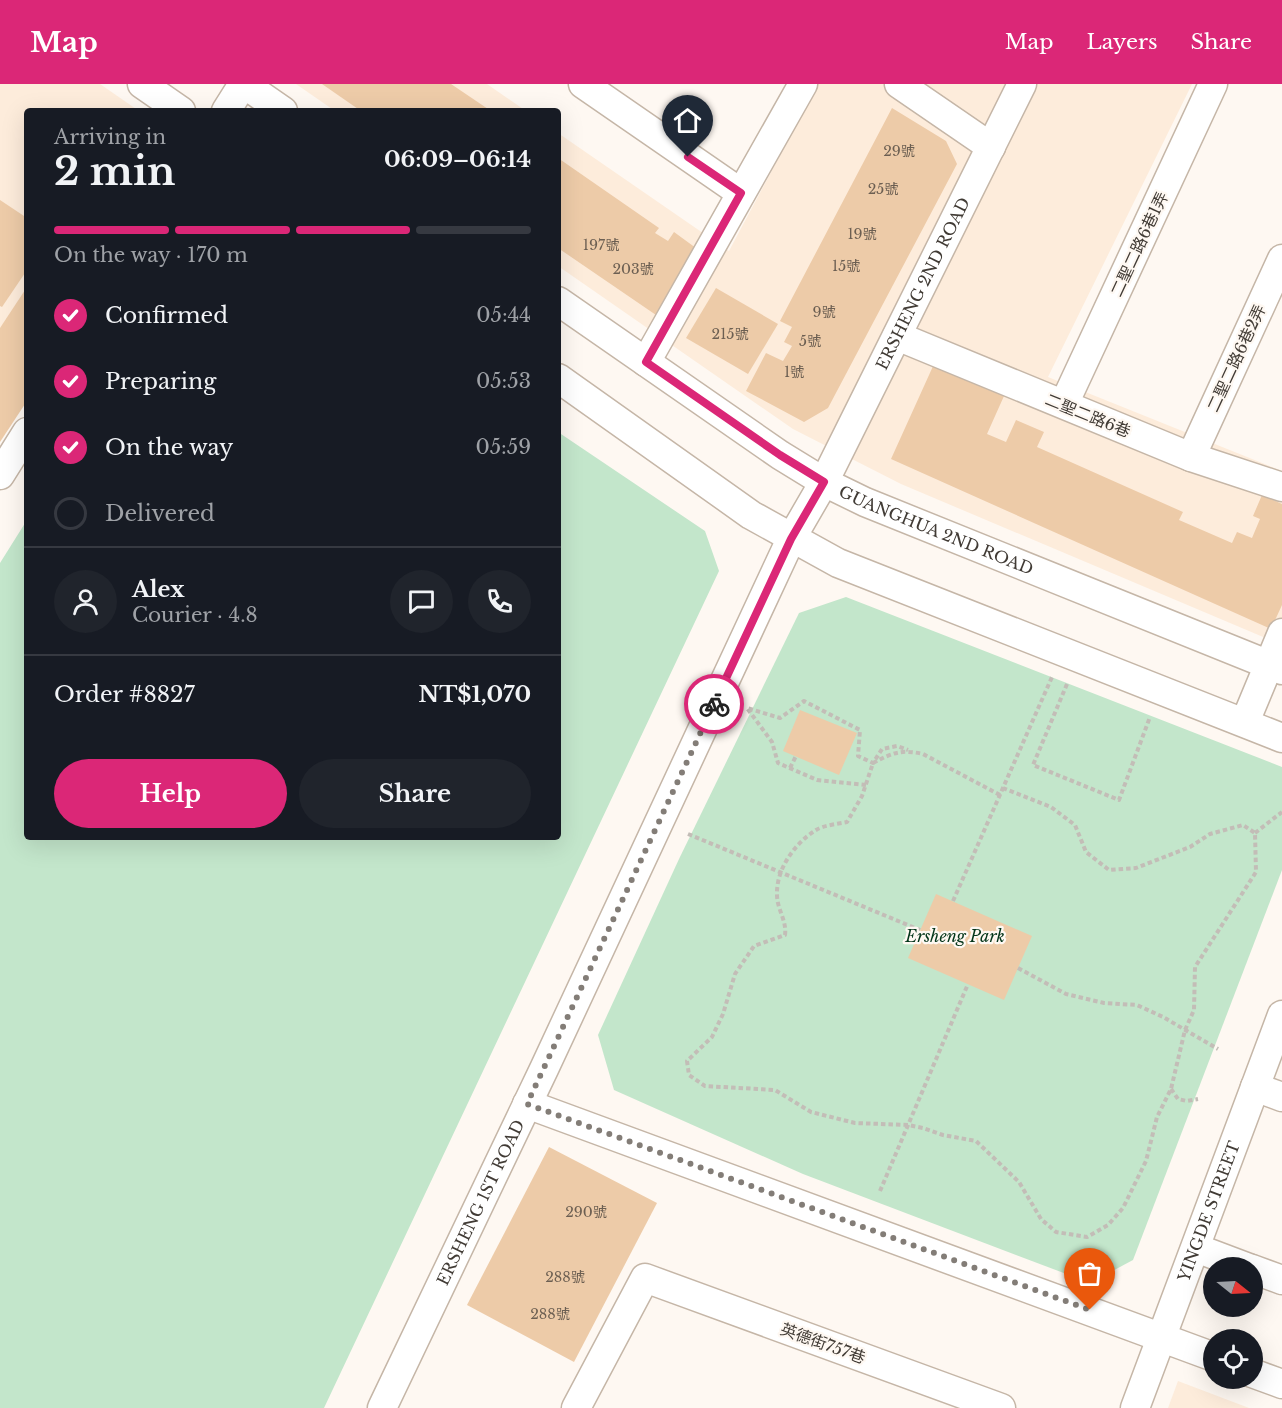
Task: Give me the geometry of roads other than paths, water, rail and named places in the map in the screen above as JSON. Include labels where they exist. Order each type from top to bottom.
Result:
[{"type":"street","points":[[142,84],[177,108]]},
{"type":"street","points":[[228,108],[243,84],[279,108]]},
{"type":"street","points":[[582,84],[741,193]]},
{"type":"street","points":[[646,362],[803,84]]},
{"type":"street","points":[[898,84],[991,147]]},
{"type":"street","name":"ERSHENG 2ND ROAD","points":[[791,539],[824,482],[1022,84]]},
{"type":"street","name":"二聖二路6巷1弄","points":[[1064,405],[1213,84]]},
{"type":"street","name":"二聖二路6巷2弄","points":[[1191,457],[1282,259]]},
{"type":"street","name":"GUANGHUA 2ND ROAD","points":[[561,303],[780,455],[824,482],[865,502],[1276,668]]},
{"type":"street","name":"二聖二路6巷","points":[[897,336],[1191,457],[1282,487]]},
{"type":"street","points":[[561,380],[751,515],[838,564],[1282,738]]},
{"type":"street","points":[[0,475],[24,437]]},
{"type":"street","name":"ERSHENG 1ST ROAD","points":[[382,1408],[791,539]]},
{"type":"street","points":[[1245,722],[1276,668],[1282,633]]},
{"type":"street","name":"YINGDE STREET","points":[[1135,1408],[1282,1015]]},
{"type":"street","points":[[1256,1087],[1282,1097]]},
{"type":"street","points":[[527,1104],[1203,1353]]},
{"type":"street","points":[[1196,1248],[1221,1257]]},
{"type":"street","points":[[1263,1273],[1282,1280]]},
{"type":"street","name":"英德街757巷","points":[[576,1408],[645,1278],[1001,1408]]},
{"type":"street","points":[[1263,1377],[1282,1384]]},
{"type":"park label","name":"Ersheng Park","points":[[955,936]]}]
